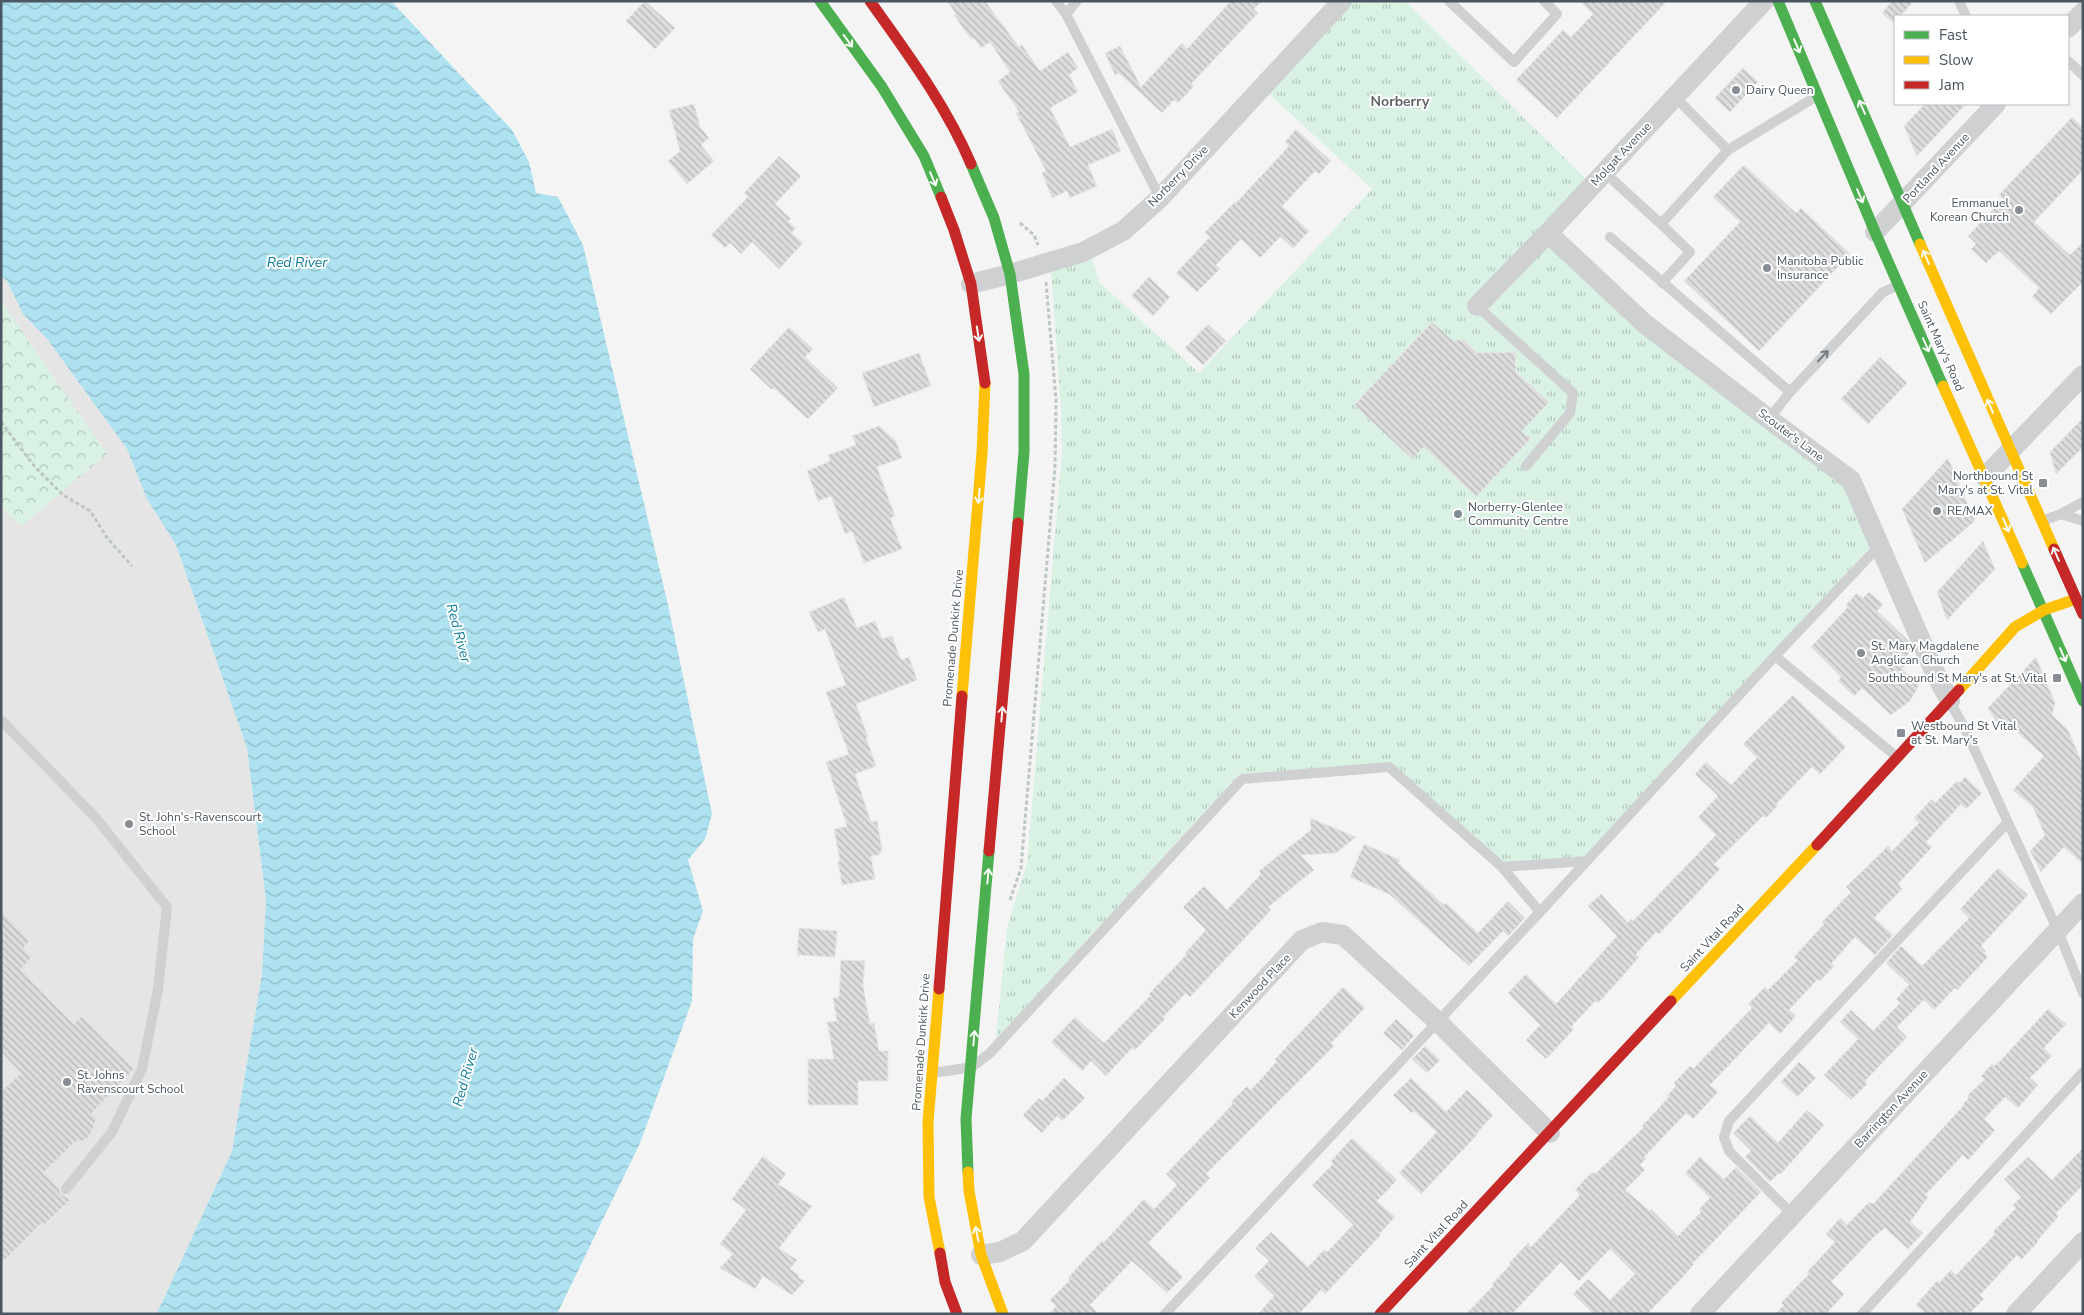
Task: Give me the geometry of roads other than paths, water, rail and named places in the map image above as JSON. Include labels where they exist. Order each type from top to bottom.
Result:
[{"type":"main road","name":"Promenade Dunkirk Drive","points":[[820,1],[882,88],[924,156],[954,230],[971,284],[985,378],[982,453],[928,1122],[929,1197],[945,1282],[956,1314]]},
{"type":"main road","points":[[870,1],[921,73],[961,142],[994,218],[1010,274],[1024,374],[1024,452],[966,1119],[969,1182],[981,1256],[1002,1314]]},
{"type":"main road","name":"Saint Mary's Road","points":[[1778,1],[1875,232],[2083,701]]},
{"type":"main road","name":"Saint Mary's Road","points":[[1816,1],[2010,452],[2041,521],[2080,597],[2083,614]]},
{"type":"main road","name":"Saint Vital Road","points":[[1380,1314],[1898,758],[2015,627],[2044,610],[2080,597]]},
{"type":"street","name":"Norberry Drive","points":[[971,284],[1010,274],[1091,248],[1123,231],[1160,198],[1342,1]]},
{"type":"street","name":"Molgat Avenue","points":[[1477,306],[1548,233],[1764,1]]},
{"type":"street","points":[[2069,27],[2083,12]]},
{"type":"street","name":"Portland Avenue","points":[[1875,232],[1995,105]]},
{"type":"street","name":"Scouter's Lane","points":[[1548,233],[1645,324],[1852,480],[1936,675],[1950,701]]},
{"type":"street","points":[[1985,478],[2083,375]]},
{"type":"street","name":"Barrington Avenue","points":[[1700,1314],[2083,903]]},
{"type":"street","name":"Kenwood Place","points":[[981,1256],[1000,1252],[1023,1241],[1302,940],[1322,932],[1343,935],[1438,1022],[1550,1133]]},
{"type":"street","points":[[2016,1314],[2083,1242]]},
{"type":"lane","points":[[1056,1],[1066,14],[1160,198]]},
{"type":"lane","points":[[1066,14],[1077,1]]},
{"type":"lane","points":[[1449,1],[1514,62],[1557,14],[1544,1]]},
{"type":"lane","points":[[1959,1],[1966,15]]},
{"type":"lane","points":[[2069,62],[2083,75]]},
{"type":"lane","points":[[1661,224],[1728,150],[1819,96]]},
{"type":"lane","points":[[1675,97],[1728,150]]},
{"type":"lane","points":[[1604,172],[1690,252],[1662,283]]},
{"type":"lane","points":[[1610,237],[1790,392]]},
{"type":"lane","points":[[1769,419],[1790,392],[1883,292],[1899,285]]},
{"type":"lane","points":[[1477,306],[1574,394],[1570,413],[1526,466]]},
{"type":"lane","points":[[2041,521],[2061,514],[2083,502]]},
{"type":"lane","points":[[2061,514],[2083,522]]},
{"type":"lane","points":[[1165,1314],[1880,545]]},
{"type":"lane","points":[[1775,656],[1898,758]]},
{"type":"lane","points":[[1950,701],[1964,727],[2058,931],[2083,993]]},
{"type":"lane","points":[[1,720],[96,818],[167,907],[158,989],[142,1069],[112,1132],[66,1189]]},
{"type":"lane","points":[[931,1074],[972,1067],[990,1053],[1242,779],[1389,767],[1502,867],[1540,912]]},
{"type":"lane","points":[[1792,1214],[1729,1151],[1724,1137],[1729,1121],[2007,823]]},
{"type":"lane","points":[[1502,867],[1587,861]]},
{"type":"lane","points":[[1862,1314],[2083,1072]]},
{"type":"water","name":"Red River","points":[[1,1],[391,1],[512,130],[529,162],[536,193],[558,197],[583,245],[668,605],[712,814],[705,839],[688,860],[703,911],[693,939],[692,1001],[640,1143],[557,1314],[155,1314],[232,1151],[262,974],[266,900],[247,748],[176,545],[147,499],[127,449],[48,340],[23,314],[7,281],[1,276]]},
{"type":"place","name":"Dairy Queen","points":[[1736,90]]},
{"type":"place","name":"Emmanuel Korean Church","points":[[2019,210]]},
{"type":"place","name":"Manitoba Public Insurance","points":[[1767,268]]},
{"type":"place","name":"Northbound St Mary's at St. Vital","points":[[2043,483]]},
{"type":"place","name":"RE/MAX","points":[[1937,511]]},
{"type":"place","name":"Norberry-Glenlee Community Centre","points":[[1458,514]]},
{"type":"place","name":"St. Mary Magdalene Anglican Church","points":[[1861,653]]},
{"type":"place","name":"Southbound St Mary's at St. Vital","points":[[2057,678]]},
{"type":"place","name":"Westbound St Vital at St. Mary's","points":[[1901,733]]},
{"type":"place","name":"St. John's-Ravenscourt School","points":[[129,824]]},
{"type":"place","name":"St. Johns Ravenscourt School","points":[[67,1082]]},
{"type":"district","name":"Norberry","points":[[1400,101]]}]
